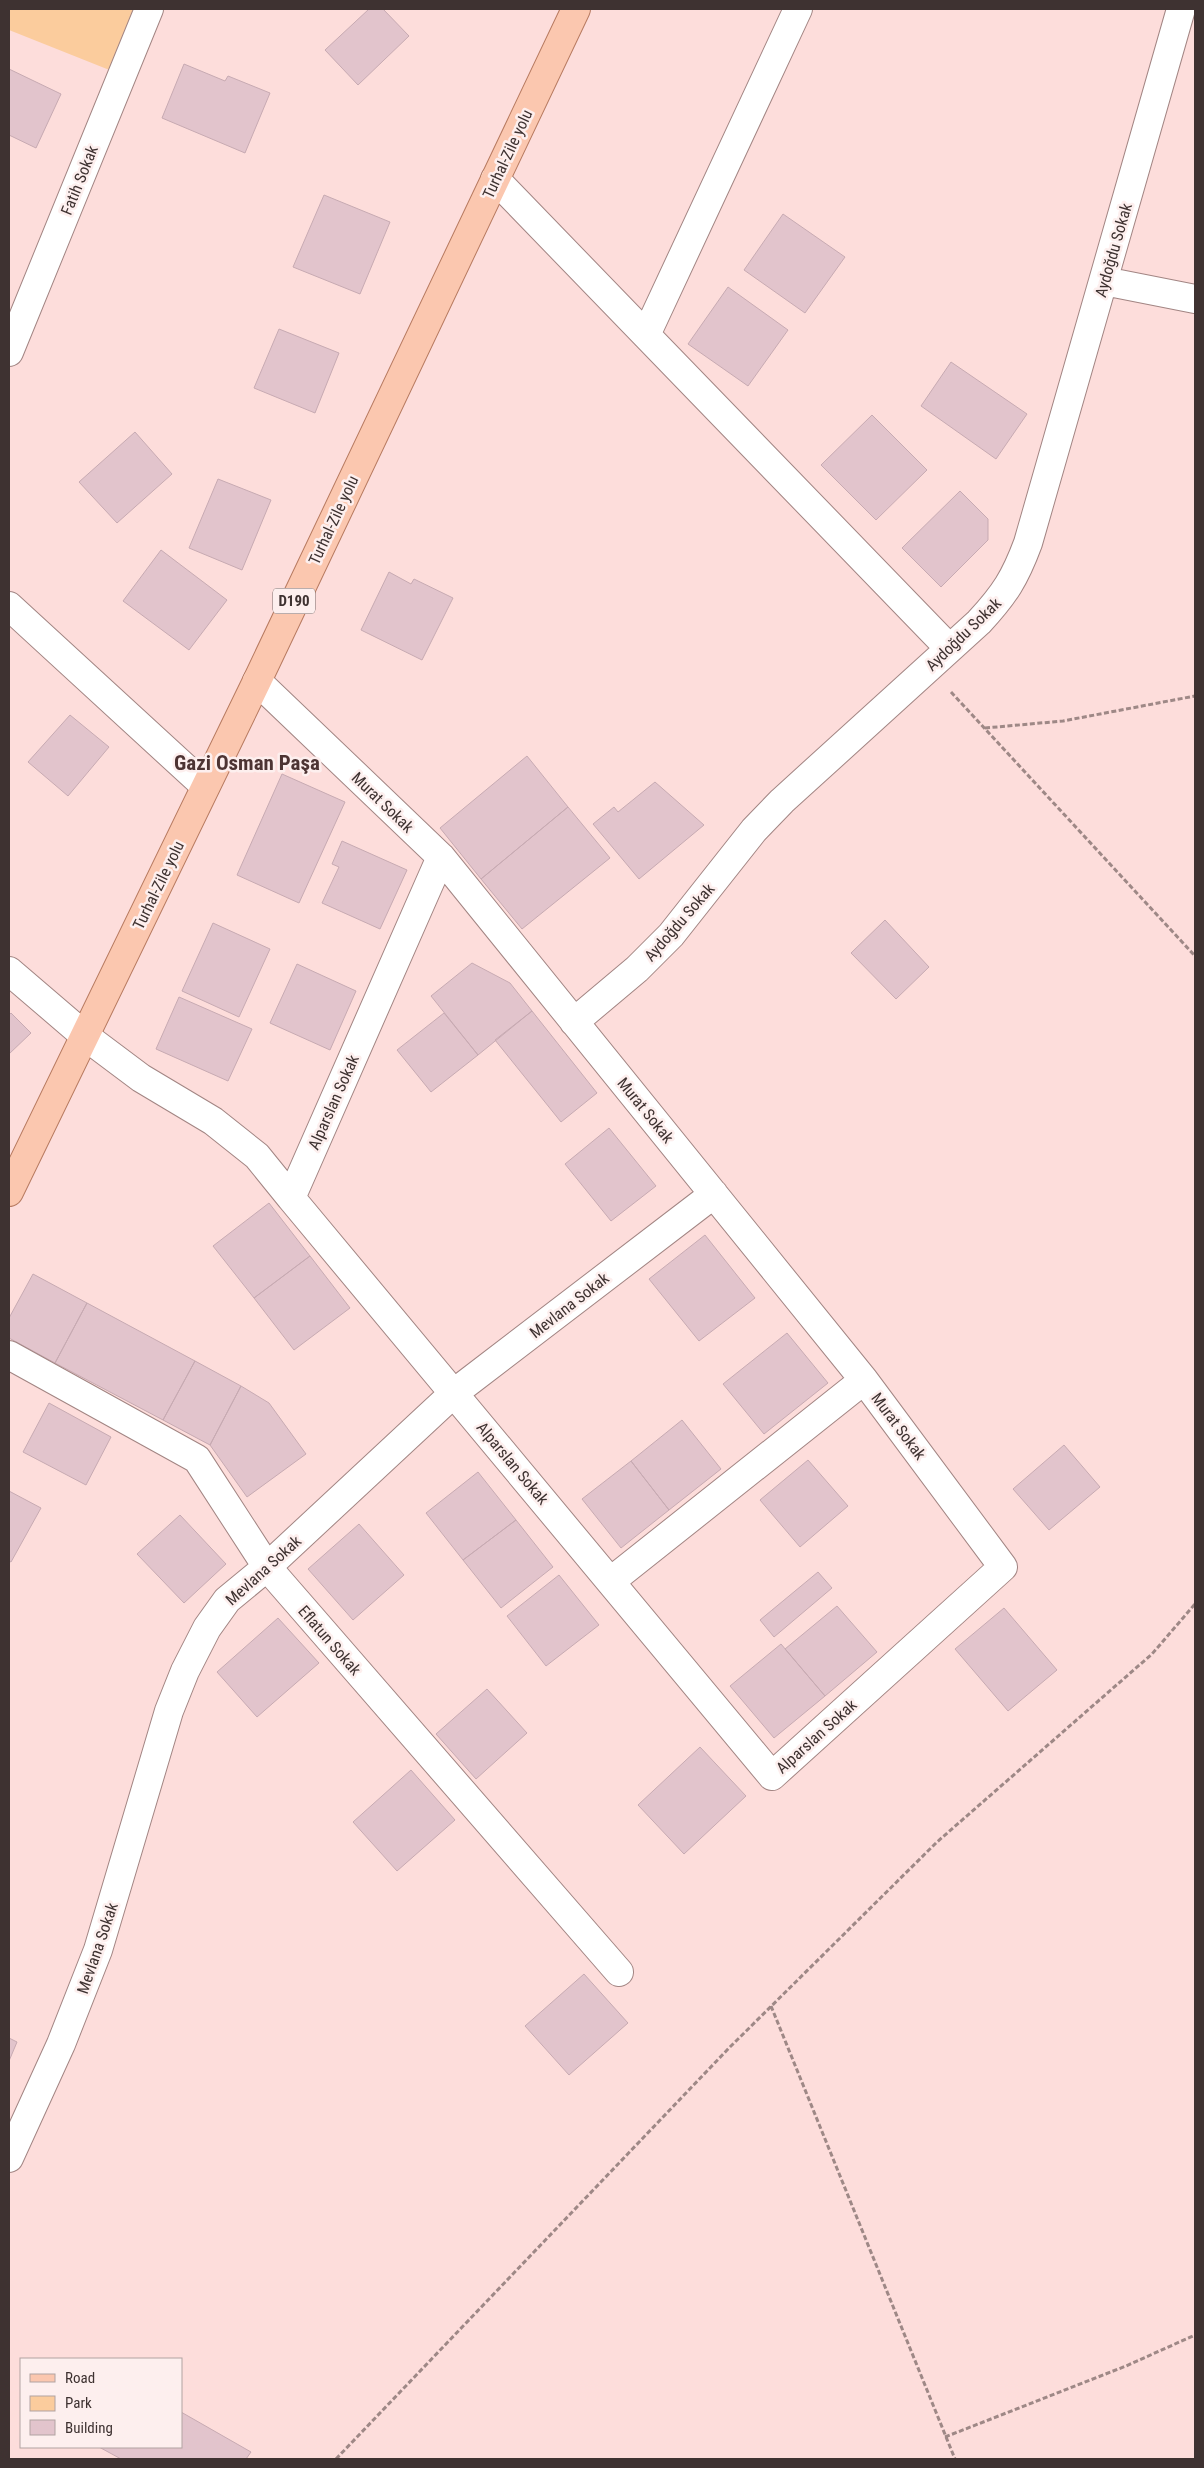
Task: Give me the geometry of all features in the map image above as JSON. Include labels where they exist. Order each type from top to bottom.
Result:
[{"type":"main road","name":"Turhal-Zile yolu","points":[[9,1192],[257,680],[576,9]]},
{"type":"street","name":"Fatih Sokak","points":[[9,352],[149,9]]},
{"type":"street","points":[[646,335],[798,9]]},
{"type":"street","name":"Aydoğdu Sokak","points":[[574,1022],[637,969],[671,935],[754,830],[782,801],[979,622],[1002,597],[1016,575],[1028,543],[1182,9]]},
{"type":"street","points":[[495,179],[949,648]]},
{"type":"street","points":[[1104,280],[1195,299]]},
{"type":"street","points":[[9,606],[205,786]]},
{"type":"street","name":"Murat Sokak","points":[[257,680],[440,857],[864,1380],[1003,1567]]},
{"type":"street","name":"Alparslan Sokak","points":[[440,857],[291,1198],[772,1776],[1003,1567]]},
{"type":"street","points":[[12,979],[141,1078],[214,1121],[257,1156],[291,1198]]},
{"type":"street","name":"Mevlana Sokak","points":[[9,2158],[62,2044],[98,1950],[169,1711],[185,1671],[207,1628],[227,1600],[267,1567],[454,1393],[714,1194]]},
{"type":"street","name":"Eflatun Sokak","points":[[9,1355],[197,1459],[267,1567],[620,1972]]},
{"type":"street","points":[[611,1581],[864,1380]]},
{"type":"path","points":[[928,668],[1195,956]]},
{"type":"path","points":[[984,728],[1063,721],[1195,696]]},
{"type":"path","points":[[336,2459],[771,2006],[937,1842],[1152,1654],[1195,1604]]},
{"type":"path","points":[[771,2006],[954,2459]]},
{"type":"path","points":[[945,2437],[1126,2366],[1195,2335]]},
{"type":"green space","points":[[9,9],[149,9],[122,75],[9,30]]},
{"type":"building","points":[[369,9],[383,9],[409,36],[358,85],[325,50]]},
{"type":"building","points":[[184,64],[225,81],[228,76],[270,93],[245,153],[162,118]]},
{"type":"building","points":[[9,69],[61,94],[36,148],[9,135]]},
{"type":"building","points":[[324,195],[390,222],[360,294],[293,267]]},
{"type":"building","points":[[783,214],[845,257],[805,313],[744,270]]},
{"type":"building","points":[[728,287],[788,330],[748,386],[688,344]]},
{"type":"building","points":[[279,329],[339,353],[315,413],[254,388]]},
{"type":"building","points":[[951,362],[1027,414],[996,459],[921,406]]},
{"type":"building","points":[[872,415],[927,470],[876,520],[821,465]]},
{"type":"building","points":[[135,432],[172,474],[117,523],[79,482]]},
{"type":"building","points":[[218,479],[271,500],[242,570],[189,548]]},
{"type":"building","points":[[960,491],[988,519],[988,540],[941,587],[902,548]]},
{"type":"building","points":[[161,550],[227,600],[189,650],[123,601]]},
{"type":"building","points":[[389,572],[411,584],[414,579],[453,598],[422,660],[361,630]]},
{"type":"building","points":[[70,715],[109,747],[68,796],[28,762]]},
{"type":"building","points":[[527,756],[568,807],[481,879],[440,828]]},
{"type":"building","points":[[282,774],[345,802],[299,903],[237,875]]},
{"type":"building","points":[[655,782],[704,825],[639,879],[593,824],[614,807],[618,812]]},
{"type":"building","points":[[568,807],[610,858],[522,929],[481,879]]},
{"type":"building","points":[[342,841],[407,870],[380,929],[322,903],[339,867],[332,864]]},
{"type":"building","points":[[885,920],[929,967],[896,999],[851,953]]},
{"type":"building","points":[[213,923],[270,949],[239,1017],[182,991]]},
{"type":"building","points":[[472,963],[510,983],[532,1011],[478,1055],[431,996]]},
{"type":"building","points":[[297,964],[356,991],[330,1050],[270,1023]]},
{"type":"building","points":[[179,997],[252,1029],[228,1081],[156,1049]]},
{"type":"building","points":[[532,1011],[597,1093],[561,1122],[495,1040]]},
{"type":"building","points":[[11,1013],[31,1033],[9,1054],[9,1015]]},
{"type":"building","points":[[444,1013],[478,1055],[431,1092],[397,1050]]},
{"type":"building","points":[[609,1128],[656,1186],[611,1221],[565,1164]]},
{"type":"building","points":[[269,1203],[310,1256],[254,1298],[213,1246]]},
{"type":"building","points":[[705,1235],[755,1298],[699,1341],[649,1279]]},
{"type":"building","points":[[310,1256],[350,1308],[294,1350],[254,1298]]},
{"type":"building","points":[[33,1274],[87,1303],[55,1363],[9,1338],[9,1318]]},
{"type":"building","points":[[87,1303],[195,1361],[163,1420],[55,1363]]},
{"type":"building","points":[[787,1333],[828,1383],[764,1434],[723,1384]]},
{"type":"building","points":[[195,1361],[241,1386],[210,1445],[163,1420]]},
{"type":"building","points":[[241,1386],[269,1403],[306,1454],[247,1497],[210,1445]]},
{"type":"building","points":[[49,1403],[111,1437],[86,1485],[23,1452]]},
{"type":"building","points":[[682,1420],[721,1469],[669,1510],[631,1461]]},
{"type":"building","points":[[1064,1445],[1100,1487],[1049,1530],[1013,1489]]},
{"type":"building","points":[[808,1460],[848,1506],[800,1547],[760,1500]]},
{"type":"building","points":[[631,1461],[669,1510],[621,1548],[582,1499]]},
{"type":"building","points":[[478,1472],[516,1520],[463,1560],[426,1513]]},
{"type":"building","points":[[9,1491],[41,1508],[11,1562],[9,1561]]},
{"type":"building","points":[[180,1515],[226,1564],[184,1603],[137,1554]]},
{"type":"building","points":[[516,1520],[553,1567],[501,1608],[463,1560]]},
{"type":"building","points":[[359,1524],[404,1575],[353,1620],[308,1569]]},
{"type":"building","points":[[818,1572],[832,1588],[774,1637],[760,1620]]},
{"type":"building","points":[[559,1575],[599,1625],[546,1666],[507,1616]]},
{"type":"building","points":[[837,1606],[877,1652],[825,1696],[785,1649]]},
{"type":"building","points":[[1004,1608],[1057,1670],[1008,1711],[955,1649]]},
{"type":"building","points":[[278,1618],[319,1663],[257,1717],[217,1672]]},
{"type":"building","points":[[781,1644],[825,1696],[774,1738],[730,1686]]},
{"type":"building","points":[[487,1689],[527,1733],[476,1779],[436,1734]]},
{"type":"building","points":[[700,1747],[746,1796],[684,1854],[638,1805]]},
{"type":"building","points":[[411,1770],[455,1820],[397,1871],[353,1822]]},
{"type":"building","points":[[584,1974],[628,2023],[569,2075],[525,2026]]},
{"type":"building","points":[[9,2038],[17,2042],[9,2061]]},
{"type":"building","points":[[182,2413],[251,2452],[246,2459],[121,2459],[101,2448],[182,2448]]},
{"type":"district","name":"Gazi Osman Paşa","points":[[247,763]]}]
